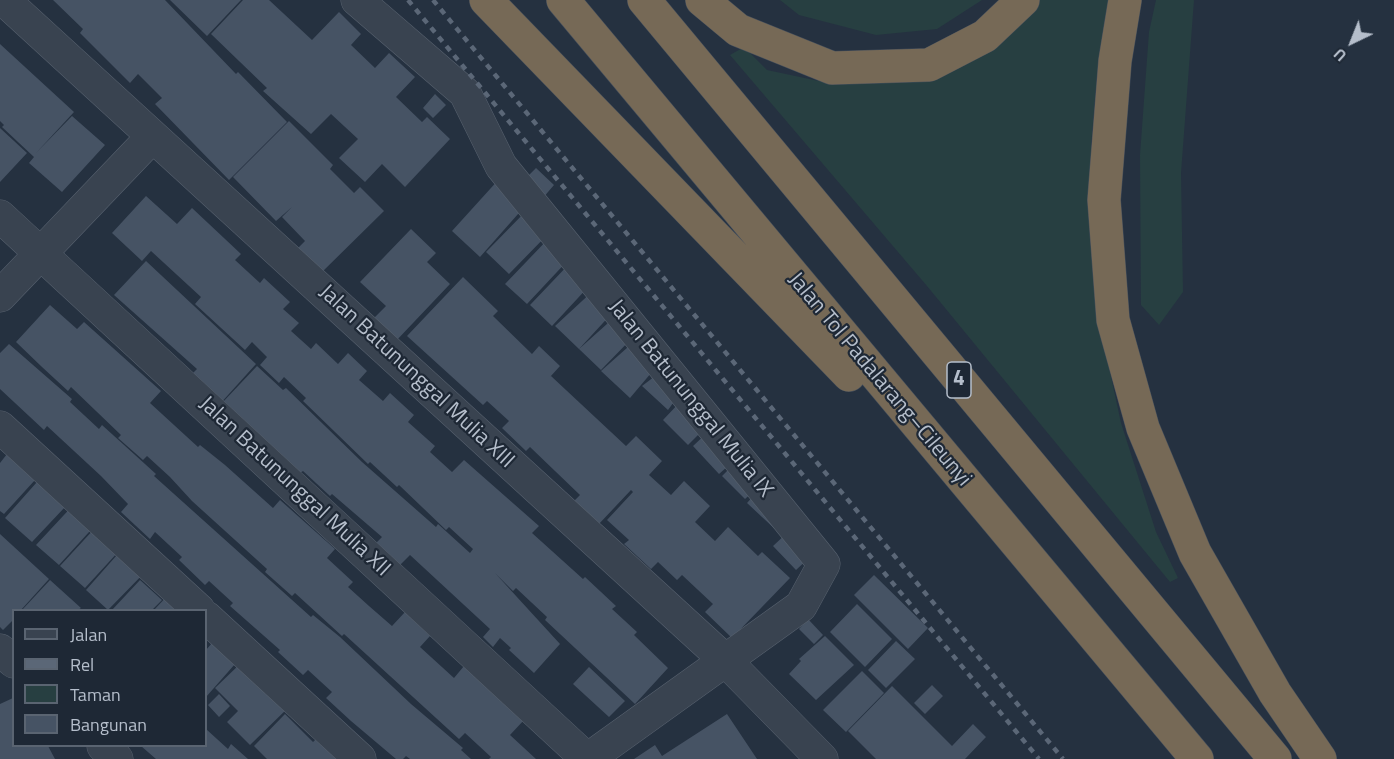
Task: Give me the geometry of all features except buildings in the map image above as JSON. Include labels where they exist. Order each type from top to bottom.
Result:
[{"type":"highway","points":[[486,0],[863,390],[939,452]]},
{"type":"highway","name":"Jalan Tol Padalarang–Cileunyi","points":[[563,0],[1197,759]]},
{"type":"highway","name":"4","points":[[644,0],[1275,759]]},
{"type":"highway","points":[[702,0],[738,30],[832,68],[929,65],[985,36],[1023,0]]},
{"type":"highway","points":[[1125,0],[1115,61],[1104,200],[1113,320],[1143,428],[1195,553],[1275,693],[1320,759]]},
{"type":"street","name":"Jalan Batununggal Mulia XIII","points":[[4,0],[725,660],[822,759]]},
{"type":"street","name":"Jalan Batununggal Mulia IX","points":[[357,0],[465,93],[501,166],[824,564],[801,606],[587,759]]},
{"type":"street","points":[[0,296],[152,137]]},
{"type":"street","name":"Jalan Batununggal Mulia XII","points":[[0,216],[587,759]]},
{"type":"street","points":[[0,427],[198,609]]},
{"type":"street","points":[[207,617],[360,759]]},
{"type":"street","points":[[0,650],[12,660]]},
{"type":"street","points":[[104,747],[117,759]]},
{"type":"green space","points":[[780,0],[982,0],[937,29],[876,35],[799,15]]},
{"type":"green space","points":[[1040,0],[1113,0],[1097,75],[1091,146],[1094,240],[1106,353],[1121,423],[1156,532],[1178,578],[1170,582],[927,286],[730,55],[744,47],[767,70],[828,83],[900,83],[949,68],[1006,37]]},
{"type":"green space","points":[[1156,0],[1194,0],[1181,173],[1183,292],[1159,325],[1141,305],[1140,155],[1149,32]]},
{"type":"railway","points":[[408,0],[1039,759]]},
{"type":"railway","points":[[433,0],[1063,759]]}]
